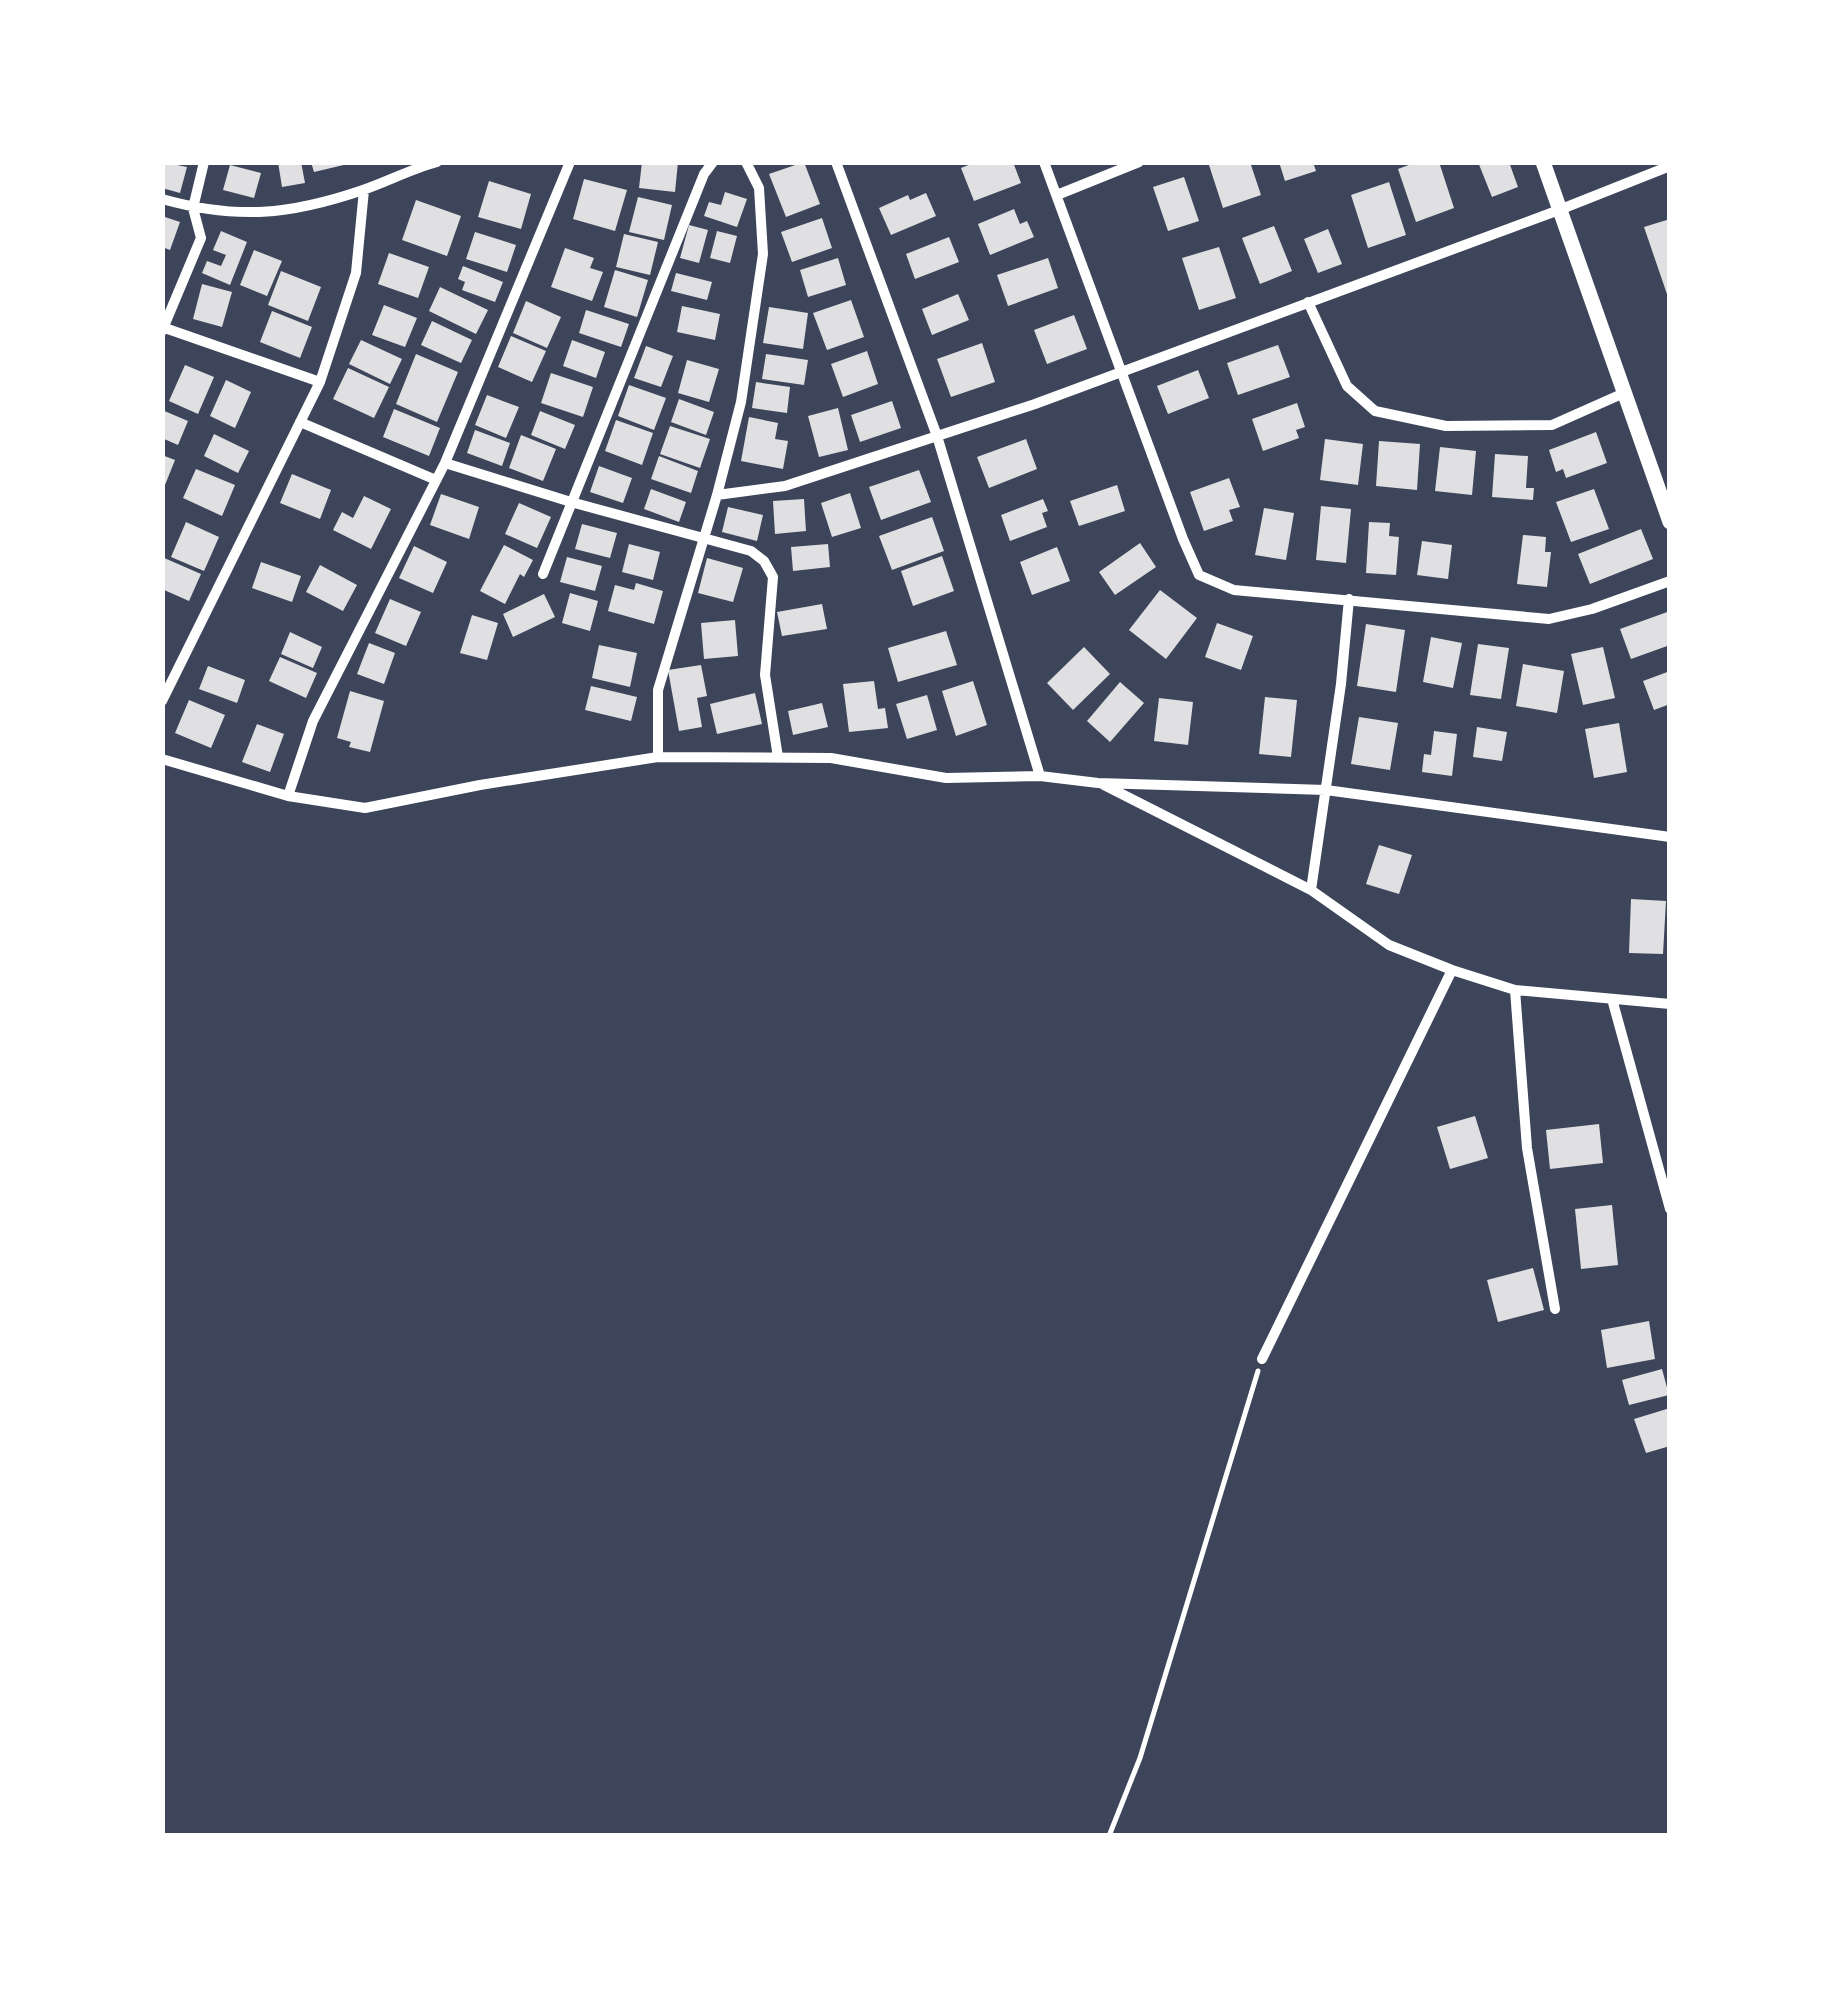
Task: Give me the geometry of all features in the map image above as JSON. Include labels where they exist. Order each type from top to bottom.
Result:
[{"type":"street","points":[[204,162],[193,208],[200,238],[163,328],[320,382]]},
{"type":"street","points":[[162,199],[193,208],[253,215],[364,190],[437,162]]},
{"type":"street","points":[[288,796],[313,722],[445,463],[570,162]]},
{"type":"street","points":[[543,574],[704,174],[713,162]]},
{"type":"street","points":[[658,757],[658,690],[741,402],[763,254],[759,188],[746,162]]},
{"type":"street","points":[[836,162],[936,436],[1040,776]]},
{"type":"street","points":[[1044,162],[1199,574],[1234,590],[1550,619],[1592,609],[1670,581]]},
{"type":"street","points":[[1057,195],[1139,162]]},
{"type":"street","points":[[1543,162],[1670,522]]},
{"type":"street","points":[[717,495],[784,486],[1123,373],[1670,166]]},
{"type":"street","points":[[162,700],[320,382],[356,273],[364,190]]},
{"type":"street","points":[[1308,302],[1346,386],[1375,412],[1446,426],[1552,425],[1624,393]]},
{"type":"street","points":[[300,422],[436,480]]},
{"type":"street","points":[[445,463],[751,552],[764,560],[773,577],[765,675],[778,757]]},
{"type":"street","points":[[1311,890],[1349,598]]},
{"type":"street","points":[[162,760],[288,796],[366,808],[658,757],[831,758],[946,778],[1040,776],[1098,783],[1326,790],[1670,837]]},
{"type":"street","points":[[1098,783],[1311,890],[1389,944],[1452,970],[1515,990],[1670,1004]]},
{"type":"street","points":[[1262,1359],[1452,970]]},
{"type":"street","points":[[1515,990],[1528,1148],[1556,1310]]},
{"type":"street","points":[[1612,998],[1667,1181],[1670,1209]]},
{"type":"path","points":[[1109,1836],[1140,1758],[1262,1359]]},
{"type":"shaded area","points":[[163,163],[1669,163],[1669,1835],[163,1836]]},
{"type":"building","points":[[162,162],[187,167],[180,193],[162,188]]},
{"type":"building","points":[[278,162],[301,162],[305,183],[282,187]]},
{"type":"building","points":[[311,162],[348,162],[348,164],[314,172]]},
{"type":"building","points":[[642,162],[678,162],[675,192],[639,188]]},
{"type":"building","points":[[804,162],[820,204],[786,217],[769,174]]},
{"type":"building","points":[[976,162],[1013,162],[1021,183],[974,201],[961,168]]},
{"type":"building","points":[[1208,162],[1250,162],[1261,195],[1223,208]]},
{"type":"building","points":[[1279,162],[1313,162],[1316,171],[1285,181]]},
{"type":"building","points":[[1417,162],[1439,162],[1454,208],[1416,222],[1398,169]]},
{"type":"building","points":[[1478,162],[1509,162],[1518,187],[1492,197]]},
{"type":"building","points":[[230,165],[261,173],[254,198],[223,190]]},
{"type":"building","points":[[1184,177],[1199,221],[1168,231],[1153,187]]},
{"type":"building","points":[[584,179],[627,190],[615,231],[573,219]]},
{"type":"building","points":[[489,181],[531,194],[521,229],[478,217]]},
{"type":"building","points":[[1389,182],[1406,235],[1368,248],[1351,195]]},
{"type":"building","points":[[725,192],[747,199],[737,227],[704,216],[709,202],[721,205]]},
{"type":"building","points":[[926,193],[936,216],[891,235],[879,208],[908,195],[910,200]]},
{"type":"building","points":[[638,197],[672,205],[664,240],[629,232]]},
{"type":"building","points":[[416,200],[461,216],[447,256],[402,240]]},
{"type":"building","points":[[1014,209],[1020,224],[1027,221],[1034,237],[990,255],[978,224]]},
{"type":"building","points":[[162,216],[180,222],[170,250],[162,247]]},
{"type":"building","points":[[822,218],[832,248],[792,262],[781,232]]},
{"type":"building","points":[[1670,219],[1670,300],[1669,300],[1644,227]]},
{"type":"building","points":[[689,225],[708,230],[699,263],[680,258]]},
{"type":"building","points":[[1274,226],[1292,271],[1260,284],[1242,238]]},
{"type":"building","points":[[1328,229],[1342,264],[1318,273],[1304,239]]},
{"type":"building","points":[[221,231],[247,242],[230,285],[202,273],[207,261],[221,266],[226,255],[213,250]]},
{"type":"building","points":[[717,231],[737,236],[730,263],[710,258]]},
{"type":"building","points":[[475,232],[516,245],[507,272],[466,259]]},
{"type":"building","points":[[624,234],[658,242],[650,275],[616,267]]},
{"type":"building","points":[[949,237],[959,262],[915,279],[906,254]]},
{"type":"building","points":[[1219,247],[1236,298],[1199,310],[1182,258]]},
{"type":"building","points":[[565,248],[594,258],[590,268],[603,272],[592,301],[551,287]]},
{"type":"building","points":[[254,250],[282,261],[267,296],[240,285]]},
{"type":"building","points":[[389,253],[429,267],[418,298],[378,284]]},
{"type":"building","points":[[838,258],[846,285],[808,297],[800,270]]},
{"type":"building","points":[[1048,258],[1058,288],[1008,306],[997,275]]},
{"type":"building","points":[[463,266],[503,282],[495,302],[462,290],[465,282],[458,279]]},
{"type":"building","points":[[615,270],[648,280],[637,317],[604,307]]},
{"type":"building","points":[[281,271],[321,287],[308,321],[268,305]]},
{"type":"building","points":[[676,273],[712,282],[707,300],[671,291]]},
{"type":"building","points":[[202,284],[232,292],[222,327],[193,319]]},
{"type":"building","points":[[440,287],[488,310],[476,334],[429,311]]},
{"type":"building","points":[[958,294],[969,320],[932,335],[922,309]]},
{"type":"building","points":[[851,300],[864,337],[827,350],[813,313]]},
{"type":"building","points":[[526,301],[561,317],[547,348],[513,333]]},
{"type":"building","points":[[384,305],[417,318],[405,347],[372,335]]},
{"type":"building","points":[[682,306],[720,314],[715,340],[677,332]]},
{"type":"building","points":[[769,307],[808,313],[803,349],[763,343]]},
{"type":"building","points":[[586,310],[629,324],[621,347],[579,333]]},
{"type":"building","points":[[272,311],[312,327],[300,358],[260,342]]},
{"type":"building","points":[[1074,315],[1087,349],[1047,364],[1034,330]]},
{"type":"building","points":[[432,321],[472,340],[461,363],[421,345]]},
{"type":"building","points":[[511,336],[546,351],[532,382],[498,367]]},
{"type":"building","points":[[361,340],[402,359],[390,384],[349,364]]},
{"type":"building","points":[[572,340],[605,352],[596,378],[563,366]]},
{"type":"building","points":[[982,343],[995,382],[951,397],[937,359]]},
{"type":"building","points":[[1278,345],[1290,377],[1238,395],[1227,363]]},
{"type":"building","points":[[646,346],[673,356],[661,387],[634,378]]},
{"type":"building","points":[[867,351],[878,384],[843,397],[831,364]]},
{"type":"building","points":[[416,354],[458,372],[437,422],[396,404]]},
{"type":"building","points":[[766,354],[808,360],[804,385],[762,379]]},
{"type":"building","points":[[687,360],[719,369],[709,402],[678,393]]},
{"type":"building","points":[[185,365],[214,377],[198,414],[169,401]]},
{"type":"building","points":[[348,368],[389,387],[374,418],[333,399]]},
{"type":"building","points":[[1198,370],[1209,398],[1168,414],[1157,386]]},
{"type":"building","points":[[551,373],[593,387],[583,417],[541,403]]},
{"type":"building","points":[[226,380],[251,392],[235,428],[210,416]]},
{"type":"building","points":[[756,382],[790,387],[787,413],[752,408]]},
{"type":"building","points":[[629,385],[666,398],[654,430],[618,416]]},
{"type":"building","points":[[487,395],[519,407],[506,438],[475,425]]},
{"type":"building","points":[[679,399],[714,412],[706,435],[671,422]]},
{"type":"building","points":[[892,401],[901,428],[860,442],[851,415]]},
{"type":"building","points":[[1297,403],[1305,427],[1296,430],[1299,438],[1263,451],[1252,419]]},
{"type":"building","points":[[838,408],[848,450],[819,457],[808,416]]},
{"type":"building","points":[[394,409],[440,428],[429,456],[383,437]]},
{"type":"building","points":[[162,410],[188,421],[178,445],[162,438]]},
{"type":"building","points":[[540,411],[575,425],[565,449],[531,435]]},
{"type":"building","points":[[749,417],[778,423],[775,439],[788,441],[783,469],[741,461]]},
{"type":"building","points":[[616,420],[653,433],[642,465],[605,451]]},
{"type":"building","points":[[670,426],[710,439],[700,468],[660,454]]},
{"type":"building","points":[[475,430],[510,443],[502,466],[467,453]]},
{"type":"building","points":[[1596,432],[1607,463],[1566,478],[1563,469],[1556,472],[1549,450]]},
{"type":"building","points":[[214,434],[249,451],[238,473],[204,456]]},
{"type":"building","points":[[521,435],[556,449],[543,481],[509,468]]},
{"type":"building","points":[[1026,439],[1037,469],[989,488],[977,457]]},
{"type":"building","points":[[1325,439],[1363,444],[1358,485],[1320,480]]},
{"type":"building","points":[[1379,441],[1420,444],[1417,490],[1376,486]]},
{"type":"building","points":[[1440,447],[1476,451],[1472,495],[1435,491]]},
{"type":"building","points":[[1495,454],[1528,456],[1526,488],[1534,488],[1533,500],[1492,497]]},
{"type":"building","points":[[162,455],[175,460],[163,490],[162,490]]},
{"type":"building","points":[[659,456],[698,471],[691,493],[651,479]]},
{"type":"building","points":[[599,466],[632,478],[623,503],[590,492]]},
{"type":"building","points":[[196,469],[235,485],[222,516],[183,498]]},
{"type":"building","points":[[919,470],[931,502],[881,520],[869,487]]},
{"type":"building","points":[[292,474],[331,490],[320,519],[280,503]]},
{"type":"building","points":[[1229,478],[1240,507],[1229,510],[1233,521],[1204,531],[1190,492]]},
{"type":"building","points":[[1117,485],[1125,511],[1079,526],[1070,501]]},
{"type":"building","points":[[651,489],[686,502],[679,522],[644,509]]},
{"type":"building","points":[[1594,489],[1609,529],[1571,542],[1556,502]]},
{"type":"building","points":[[850,493],[861,528],[832,537],[821,503]]},
{"type":"building","points":[[441,494],[479,507],[469,539],[430,525]]},
{"type":"building","points":[[364,496],[391,509],[371,549],[333,530],[342,512],[353,518]]},
{"type":"building","points":[[804,499],[806,531],[775,534],[773,501]]},
{"type":"building","points":[[1043,499],[1048,511],[1042,513],[1047,527],[1010,541],[1001,515]]},
{"type":"building","points":[[519,503],[551,517],[537,548],[505,534]]},
{"type":"building","points":[[1321,506],[1351,509],[1346,563],[1316,560]]},
{"type":"building","points":[[728,507],[763,515],[757,541],[722,532]]},
{"type":"building","points":[[1264,508],[1294,513],[1286,560],[1255,555]]},
{"type":"building","points":[[932,517],[944,551],[892,570],[879,536]]},
{"type":"building","points":[[186,522],[219,537],[204,571],[171,557]]},
{"type":"building","points":[[1369,522],[1390,523],[1389,536],[1399,537],[1396,575],[1366,573]]},
{"type":"building","points":[[582,524],[617,533],[610,558],[575,549]]},
{"type":"building","points":[[1641,529],[1653,559],[1590,584],[1578,554]]},
{"type":"building","points":[[1523,535],[1546,537],[1545,552],[1551,552],[1547,587],[1517,584]]},
{"type":"building","points":[[1422,541],[1452,545],[1448,579],[1417,575]]},
{"type":"building","points":[[1140,543],[1156,567],[1115,595],[1099,572]]},
{"type":"building","points":[[629,544],[660,552],[653,580],[622,572]]},
{"type":"building","points":[[828,544],[830,567],[793,571],[791,547]]},
{"type":"building","points":[[504,545],[533,560],[524,577],[520,574],[505,604],[480,591]]},
{"type":"building","points":[[414,546],[447,562],[433,593],[399,578]]},
{"type":"building","points":[[1057,547],[1070,581],[1032,595],[1020,562]]},
{"type":"building","points":[[942,556],[954,591],[913,606],[901,571]]},
{"type":"building","points":[[162,557],[201,574],[189,601],[162,589]]},
{"type":"building","points":[[567,557],[602,566],[595,591],[560,582]]},
{"type":"building","points":[[707,558],[743,568],[733,602],[698,593]]},
{"type":"building","points":[[261,562],[301,576],[292,602],[252,588]]},
{"type":"building","points":[[320,565],[357,585],[343,611],[306,592]]},
{"type":"building","points":[[636,583],[663,591],[654,624],[608,611],[615,585],[634,590]]},
{"type":"building","points":[[1160,590],[1197,618],[1166,659],[1129,630]]},
{"type":"building","points":[[570,593],[598,601],[590,631],[562,623]]},
{"type":"building","points":[[544,594],[555,617],[513,637],[503,614]]},
{"type":"building","points":[[390,599],[421,612],[406,646],[375,633]]},
{"type":"building","points":[[822,604],[827,629],[782,636],[777,612]]},
{"type":"building","points":[[1670,611],[1670,645],[1631,659],[1620,629]]},
{"type":"building","points":[[472,615],[498,623],[487,660],[460,653]]},
{"type":"building","points":[[735,620],[738,656],[704,659],[701,623]]},
{"type":"building","points":[[1217,623],[1253,636],[1241,670],[1205,657]]},
{"type":"building","points":[[1366,624],[1405,630],[1396,692],[1357,686]]},
{"type":"building","points":[[946,631],[957,665],[898,682],[888,648]]},
{"type":"building","points":[[290,632],[322,647],[313,668],[281,654]]},
{"type":"building","points":[[1431,637],[1462,643],[1453,688],[1423,682]]},
{"type":"building","points":[[369,643],[395,653],[384,684],[357,674]]},
{"type":"building","points":[[1478,644],[1509,648],[1501,699],[1470,695]]},
{"type":"building","points":[[599,645],[637,653],[630,687],[592,678]]},
{"type":"building","points":[[1084,647],[1110,674],[1073,710],[1047,683]]},
{"type":"building","points":[[1603,647],[1615,698],[1583,705],[1571,654]]},
{"type":"building","points":[[280,657],[317,673],[306,698],[269,681]]},
{"type":"building","points":[[1523,664],[1564,671],[1557,713],[1516,706]]},
{"type":"building","points":[[701,665],[707,696],[697,698],[702,727],[679,731],[668,670]]},
{"type":"building","points":[[208,666],[245,680],[237,703],[199,689]]},
{"type":"building","points":[[1670,671],[1670,704],[1654,710],[1643,681]]},
{"type":"building","points":[[874,681],[878,709],[885,708],[888,728],[849,732],[843,684]]},
{"type":"building","points":[[973,681],[987,725],[956,736],[942,691]]},
{"type":"building","points":[[1120,682],[1144,703],[1110,742],[1087,721]]},
{"type":"building","points":[[591,686],[637,697],[631,721],[585,710]]},
{"type":"building","points":[[350,691],[384,701],[370,752],[349,747],[351,742],[337,738]]},
{"type":"building","points":[[755,693],[762,724],[717,734],[710,704]]},
{"type":"building","points":[[927,695],[937,730],[907,739],[896,704]]},
{"type":"building","points":[[1265,697],[1297,700],[1291,757],[1259,754]]},
{"type":"building","points":[[1159,698],[1193,702],[1188,745],[1154,741]]},
{"type":"building","points":[[189,700],[225,715],[211,748],[175,733]]},
{"type":"building","points":[[822,703],[828,727],[793,735],[788,711]]},
{"type":"building","points":[[1359,717],[1398,723],[1390,770],[1351,764]]},
{"type":"building","points":[[1619,723],[1627,772],[1594,778],[1585,729]]},
{"type":"building","points":[[257,724],[284,734],[270,772],[242,762]]},
{"type":"building","points":[[1477,727],[1507,732],[1502,761],[1473,757]]},
{"type":"building","points":[[1434,731],[1457,734],[1452,776],[1422,772],[1424,754],[1431,755]]},
{"type":"building","points":[[1379,845],[1412,855],[1399,894],[1366,884]]},
{"type":"building","points":[[1631,899],[1666,901],[1663,954],[1629,953]]},
{"type":"building","points":[[1475,1116],[1488,1158],[1450,1169],[1437,1127]]},
{"type":"building","points":[[1599,1124],[1603,1163],[1550,1169],[1546,1130]]},
{"type":"building","points":[[1612,1205],[1618,1265],[1581,1269],[1575,1209]]},
{"type":"building","points":[[1533,1268],[1544,1310],[1498,1322],[1487,1280]]},
{"type":"building","points":[[1649,1321],[1655,1359],[1607,1368],[1601,1330]]},
{"type":"building","points":[[1662,1369],[1669,1395],[1629,1405],[1622,1380]]},
{"type":"building","points":[[1670,1408],[1670,1446],[1646,1453],[1634,1419]]}]
